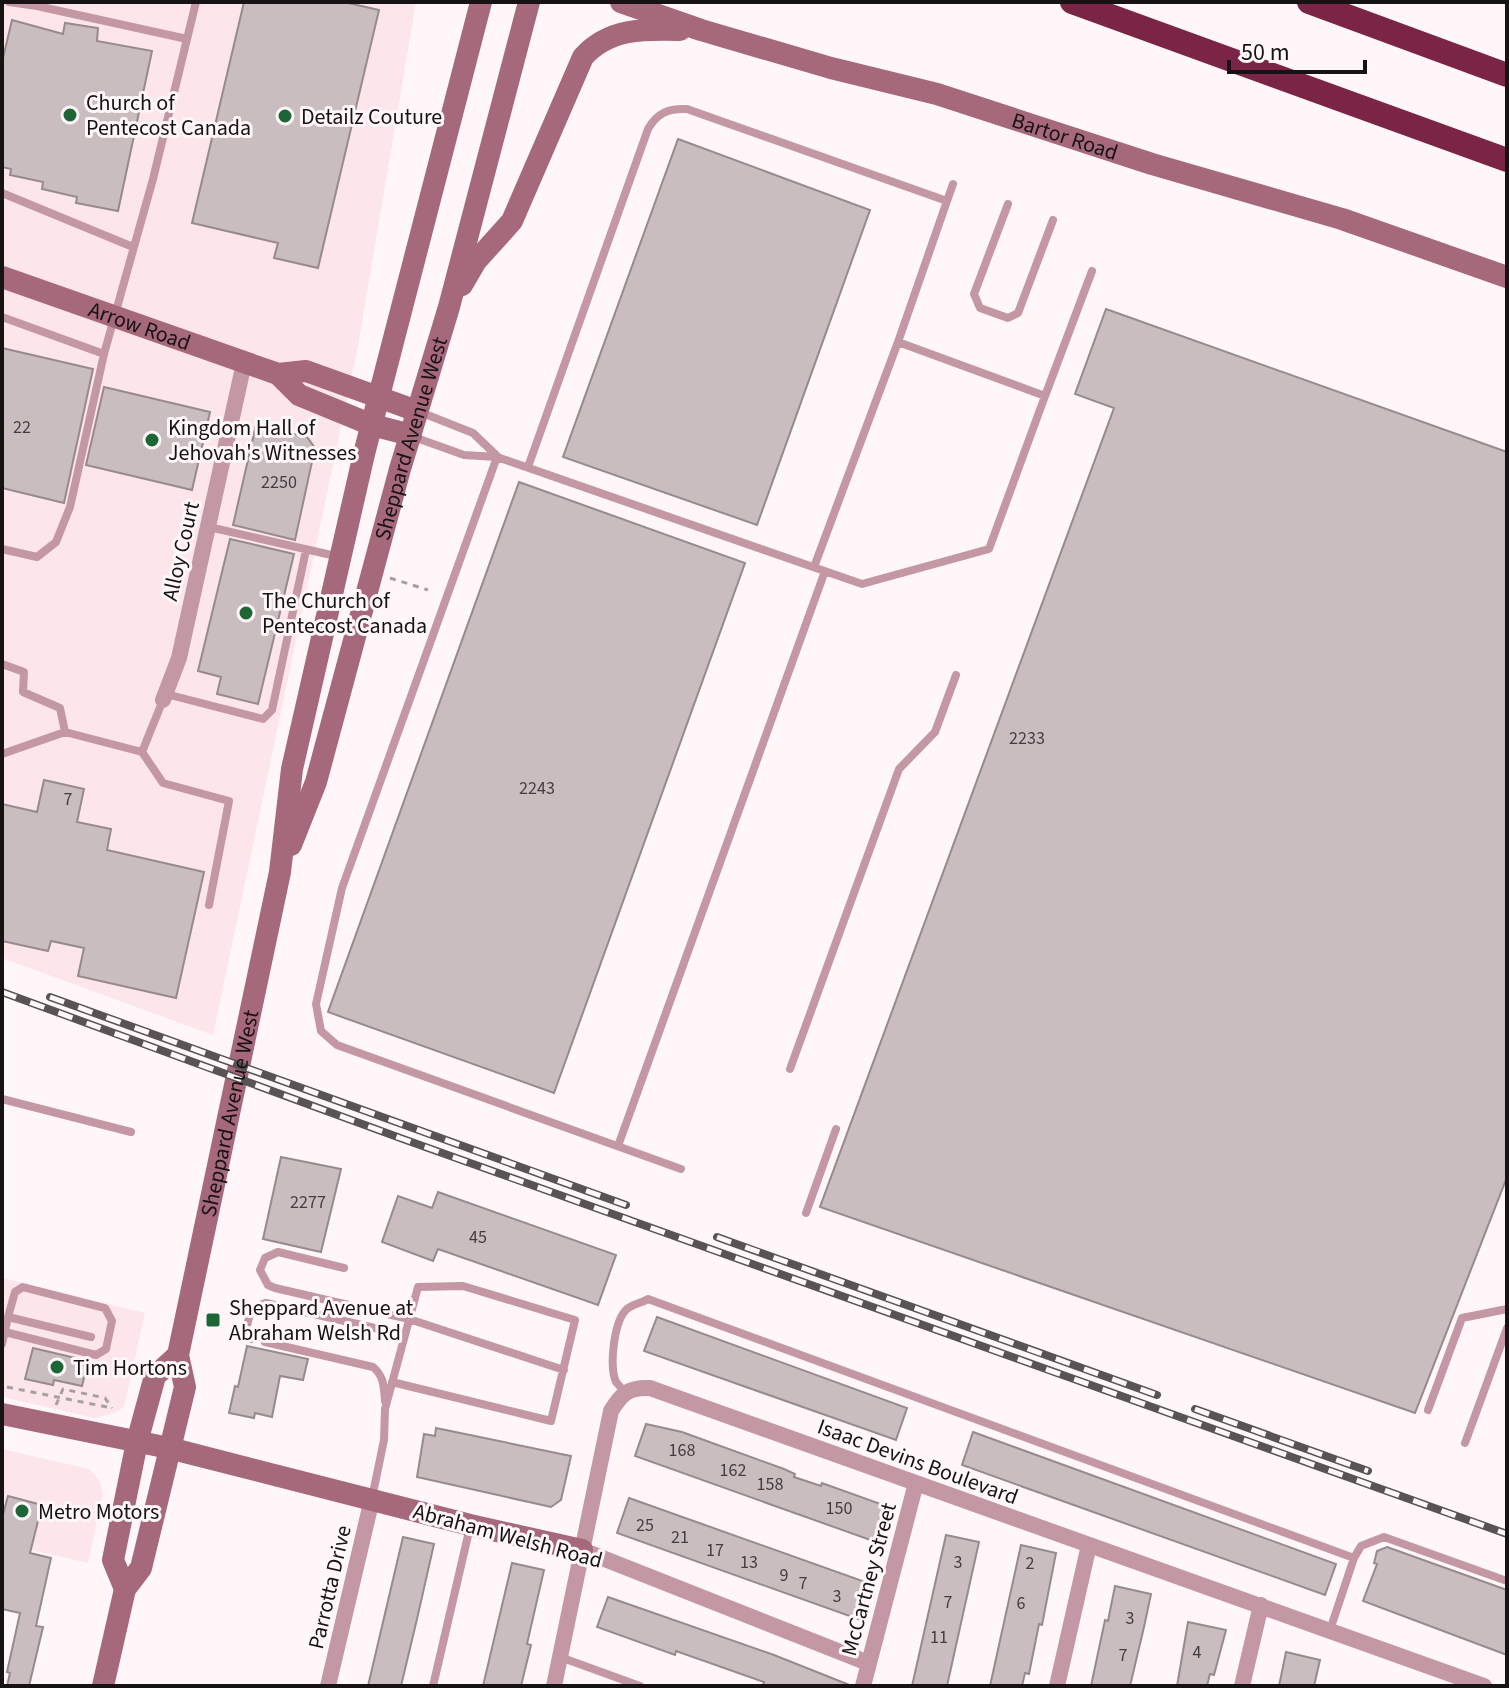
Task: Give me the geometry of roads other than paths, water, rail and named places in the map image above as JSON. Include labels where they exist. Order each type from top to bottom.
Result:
[{"type":"highway","points":[[1072,2],[1507,160]]},
{"type":"highway","points":[[1309,2],[1507,75]]},
{"type":"main road","name":"Sheppard Avenue West","points":[[103,1686],[125,1589],[141,1568],[185,1387],[178,1355],[280,872],[292,769],[372,425],[481,2]]},
{"type":"main road","name":"Sheppard Avenue West","points":[[280,872],[316,782],[417,411],[449,307],[529,2]]},
{"type":"main road","name":"Bartor Road","points":[[621,2],[701,30],[831,68],[937,94],[1152,164],[1342,219],[1507,277]]},
{"type":"main road","points":[[449,307],[476,261],[512,221],[583,57],[597,43],[614,35],[642,29],[701,30]]},
{"type":"main road","name":"Arrow Road","points":[[2,277],[278,374],[306,371],[417,411]]},
{"type":"main road","name":"Arrow Road","points":[[278,374],[299,395],[372,425],[411,435]]},
{"type":"main road","name":"Sheppard Avenue West","points":[[125,1589],[113,1560],[137,1442],[155,1376],[178,1355]]},
{"type":"main road","name":"Abraham Welsh Road","points":[[2,1414],[169,1448],[470,1525],[582,1550]]},
{"type":"street","name":"Alloy Court","points":[[164,697],[179,658],[244,363]]},
{"type":"street","name":"Isaac Devins Boulevard","points":[[624,1392],[635,1387],[650,1388],[1484,1686]]},
{"type":"street","points":[[554,1686],[611,1411],[624,1392]]},
{"type":"street","name":"McCartney Street","points":[[863,1686],[916,1483]]},
{"type":"street","name":"Parrotta Drive","points":[[328,1686],[372,1499]]},
{"type":"street","points":[[1057,1686],[1089,1545]]},
{"type":"street","name":"Abraham Welsh Road","points":[[582,1550],[868,1663]]},
{"type":"street","points":[[1242,1686],[1261,1605]]},
{"type":"street","points":[[1431,1686],[1435,1667]]},
{"type":"lane","points":[[9,2],[37,4],[187,39]]},
{"type":"lane","points":[[2,549],[37,557],[56,542],[70,507],[113,316],[196,2]]},
{"type":"lane","points":[[528,467],[648,129],[661,113],[687,109],[947,201]]},
{"type":"lane","points":[[814,567],[953,184]]},
{"type":"lane","points":[[2,193],[133,247]]},
{"type":"lane","points":[[1008,204],[974,294],[980,308],[1008,318],[1018,313],[1053,220]]},
{"type":"lane","points":[[411,435],[464,455],[497,457],[528,467],[862,584],[989,549],[1092,271]]},
{"type":"lane","points":[[2,317],[104,354]]},
{"type":"lane","points":[[898,342],[1045,396]]},
{"type":"lane","points":[[417,411],[473,433],[497,457]]},
{"type":"lane","points":[[497,457],[342,888],[317,993],[318,1023],[324,1034],[337,1045],[681,1169]]},
{"type":"lane","points":[[208,527],[340,558]]},
{"type":"lane","points":[[142,752],[164,697],[263,719],[272,710],[306,550]]},
{"type":"lane","points":[[618,1146],[825,571]]},
{"type":"lane","points":[[2,664],[24,672],[23,692],[60,708],[65,732]]},
{"type":"lane","points":[[790,1069],[899,769],[935,732],[956,675]]},
{"type":"lane","points":[[2,754],[65,732],[142,752],[163,783],[229,801],[209,905]]},
{"type":"lane","points":[[2,1099],[131,1132]]},
{"type":"lane","points":[[806,1213],[836,1129]]},
{"type":"lane","points":[[344,1268],[278,1252],[265,1258],[260,1270],[263,1279],[275,1288],[409,1319],[564,1370]]},
{"type":"lane","points":[[385,1409],[392,1382],[405,1335],[409,1319],[418,1287],[463,1286],[575,1320],[551,1421],[392,1382]]},
{"type":"lane","points":[[2,1344],[8,1317],[15,1292],[23,1287],[105,1308],[112,1321],[106,1349],[96,1355],[5,1332]]},
{"type":"lane","points":[[624,1392],[616,1382],[613,1367],[615,1336],[625,1311],[633,1304],[648,1299],[1354,1558]]},
{"type":"lane","points":[[252,1339],[246,1330],[249,1314],[266,1303],[405,1335]]},
{"type":"lane","points":[[1428,1410],[1462,1318],[1507,1309]]},
{"type":"lane","points":[[8,1317],[91,1337]]},
{"type":"lane","points":[[1465,1443],[1507,1328]]},
{"type":"lane","points":[[265,1342],[373,1367],[380,1372],[385,1409],[384,1440],[372,1499]]},
{"type":"lane","points":[[433,1686],[470,1525]]},
{"type":"lane","points":[[1330,1630],[1354,1558],[1361,1546],[1384,1537],[1507,1581]]},
{"type":"lane","points":[[560,1657],[640,1686]]},
{"type":"railway","points":[[2,992],[403,1139],[1507,1534]]},
{"type":"railway","points":[[50,997],[626,1205]]},
{"type":"railway","points":[[717,1237],[1157,1395]]},
{"type":"railway","points":[[1195,1409],[1368,1471]]},
{"type":"place","name":"Church of Pentecost Canada","points":[[70,115]]},
{"type":"place","name":"Detailz Couture","points":[[285,116]]},
{"type":"place","name":"Kingdom Hall of Jehovah's Witnesses","points":[[152,440]]},
{"type":"place","name":"The Church of Pentecost Canada","points":[[246,613]]},
{"type":"place","name":"Sheppard Avenue at Abraham Welsh Rd","points":[[213,1320]]},
{"type":"place","name":"Tim Hortons","points":[[57,1367]]},
{"type":"place","name":"Metro Motors","points":[[22,1511]]}]
